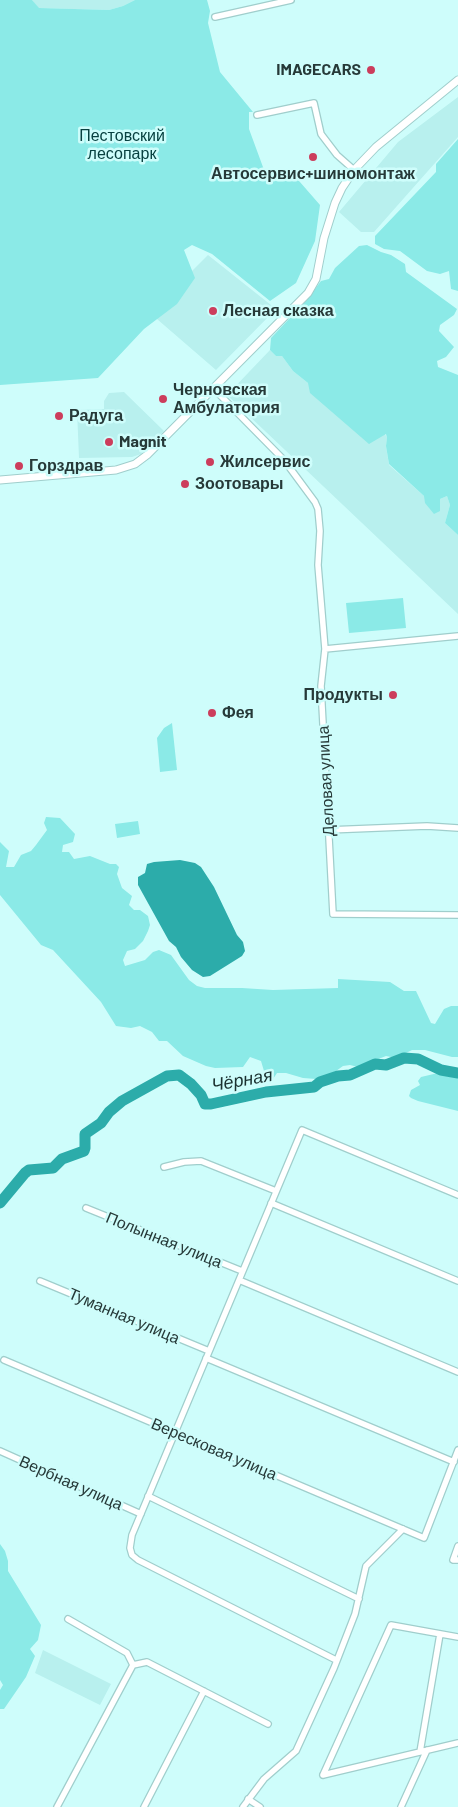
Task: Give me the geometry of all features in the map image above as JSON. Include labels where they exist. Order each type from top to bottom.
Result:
[{"type":"street","points":[[215,17],[291,0]]},
{"type":"street","points":[[0,480],[107,472],[135,464],[157,446],[308,293],[316,279],[324,238],[335,203],[354,170],[376,147],[458,80]]},
{"type":"street","points":[[257,115],[314,103],[322,134],[337,155],[354,170]]},
{"type":"street","name":"Деловая улица","points":[[214,389],[284,460],[315,502],[320,519],[318,565],[325,648],[321,686],[333,914],[458,915]]},
{"type":"street","points":[[325,648],[458,636]]},
{"type":"street","points":[[328,830],[427,826],[458,828]]},
{"type":"street","points":[[336,1660],[138,1560],[132,1555],[130,1541],[302,1130],[458,1195]]},
{"type":"street","points":[[164,1167],[184,1162],[201,1161],[276,1191]]},
{"type":"street","points":[[271,1203],[458,1281]]},
{"type":"street","name":"Полынная улица","points":[[86,1208],[242,1271]]},
{"type":"street","points":[[239,1280],[458,1372]]},
{"type":"street","name":"Туманная улица","points":[[40,1281],[209,1351]]},
{"type":"street","points":[[206,1358],[454,1462],[458,1450]]},
{"type":"street","name":"Вересковая улица","points":[[4,1360],[424,1538],[454,1462]]},
{"type":"street","name":"Вербная улица","points":[[0,1451],[141,1514]]},
{"type":"street","points":[[148,1496],[359,1599]]},
{"type":"street","points":[[243,1807],[264,1779],[296,1751],[355,1614],[366,1566],[403,1529]]},
{"type":"street","points":[[458,1546],[453,1560],[458,1560]]},
{"type":"street","points":[[68,1619],[127,1652],[133,1665]]},
{"type":"street","points":[[458,1637],[391,1625],[323,1775],[458,1743]]},
{"type":"street","points":[[420,1752],[440,1634]]},
{"type":"street","points":[[56,1807],[133,1665],[147,1662],[268,1724]]},
{"type":"street","points":[[144,1807],[204,1691]]},
{"type":"street","points":[[401,1807],[427,1750]]},
{"type":"street","points":[[248,1799],[260,1807]]},
{"type":"shaded area","points":[[32,0],[135,0],[109,10],[38,8]]},
{"type":"shaded area","points":[[458,97],[458,137],[374,232],[361,232],[339,212],[398,142]]},
{"type":"shaded area","name":"Лесная сказка","points":[[208,255],[276,309],[216,370],[150,313]]},
{"type":"shaded area","points":[[270,350],[276,356],[282,356],[293,371],[308,383],[385,434],[389,465],[424,496],[440,499],[447,496],[450,505],[445,523],[458,535],[458,614],[227,395]]},
{"type":"shaded area","points":[[124,392],[164,431],[141,454],[132,457],[79,458],[77,410],[104,409],[104,401],[109,393]]},
{"type":"shaded area","points":[[180,860],[195,863],[201,867],[214,887],[237,935],[243,942],[245,951],[242,956],[210,976],[203,977],[192,970],[181,957],[176,947],[169,941],[138,885],[138,877],[145,873],[147,864]]},
{"type":"shaded area","points":[[43,1650],[111,1684],[100,1705],[35,1673]]},
{"type":"green space","name":"Пестовский лесопарк","points":[[0,0],[32,0],[39,8],[109,10],[135,0],[207,0],[210,11],[208,23],[220,72],[253,112],[249,112],[249,129],[267,178],[293,174],[320,205],[315,241],[296,283],[270,301],[212,254],[192,245],[184,250],[195,278],[177,304],[144,329],[98,378],[0,385]]},
{"type":"green space","points":[[458,139],[458,291],[451,289],[449,271],[440,274],[427,271],[400,251],[384,249],[375,244],[375,236],[436,172],[436,164]]},
{"type":"green space","points":[[367,245],[391,255],[405,264],[406,272],[457,309],[454,315],[440,325],[439,331],[454,347],[446,357],[437,361],[438,367],[458,375],[458,535],[445,523],[450,505],[447,496],[440,499],[440,511],[434,514],[425,503],[424,496],[389,464],[386,434],[369,444],[310,393],[308,383],[293,371],[282,356],[276,356],[270,350],[271,338],[306,301],[321,281],[329,279],[335,268],[359,246]]},
{"type":"green space","points":[[403,598],[406,628],[349,633],[346,603]]},
{"type":"green space","points":[[172,723],[177,770],[160,772],[157,738],[164,728]]},
{"type":"green space","points":[[46,817],[60,818],[75,834],[73,842],[63,845],[62,852],[69,852],[74,859],[90,856],[110,864],[116,864],[119,867],[117,874],[122,888],[132,896],[129,905],[134,910],[140,910],[148,916],[150,925],[148,931],[143,941],[135,949],[127,951],[123,960],[125,966],[145,960],[153,952],[159,950],[171,955],[189,980],[197,986],[205,988],[273,990],[338,988],[338,979],[390,982],[404,991],[416,991],[431,1023],[435,1024],[444,1009],[458,1006],[458,1057],[425,1050],[412,1050],[396,1058],[386,1056],[358,1067],[343,1066],[329,1076],[316,1079],[277,1073],[273,1079],[264,1083],[260,1080],[264,1071],[261,1061],[250,1057],[243,1067],[215,1068],[206,1066],[183,1056],[167,1041],[159,1041],[152,1032],[140,1026],[131,1028],[116,1026],[101,1002],[53,950],[41,945],[0,895],[0,842],[9,851],[6,867],[14,867],[21,855],[31,851],[47,830],[44,823]]},
{"type":"green space","points":[[138,821],[140,834],[117,838],[115,824]]},
{"type":"green space","points":[[438,1073],[458,1077],[458,1111],[418,1101],[409,1096],[411,1090],[420,1085],[418,1081],[421,1077]]},
{"type":"green space","points":[[0,1544],[5,1551],[8,1561],[8,1571],[41,1625],[38,1640],[30,1649],[35,1656],[26,1677],[4,1709],[0,1709],[0,1690],[3,1685],[0,1680]]},
{"type":"waterway","name":"Чёрная","points":[[0,1203],[29,1170],[53,1168],[62,1159],[84,1151],[85,1134],[101,1123],[109,1112],[122,1101],[167,1076],[179,1075],[201,1095],[205,1104],[211,1104],[266,1092],[314,1087],[320,1082],[338,1076],[350,1075],[375,1064],[386,1065],[404,1058],[418,1059],[441,1070],[458,1073]]},
{"type":"place","name":"IMAGECARS","points":[[371,70]]},
{"type":"place","name":"Автосервис+шиномонтаж","points":[[313,157]]},
{"type":"place","name":"Лесная сказка","points":[[213,311]]},
{"type":"place","name":"Черновская Амбулатория","points":[[163,399]]},
{"type":"place","name":"Радуга","points":[[59,416]]},
{"type":"place","name":"Magnit","points":[[109,442]]},
{"type":"place","name":"Жилсервис","points":[[210,462]]},
{"type":"place","name":"Горздрав","points":[[19,466]]},
{"type":"place","name":"Зоотовары","points":[[185,484]]},
{"type":"place","name":"Продукты","points":[[393,695]]},
{"type":"place","name":"Фея","points":[[212,713]]}]
